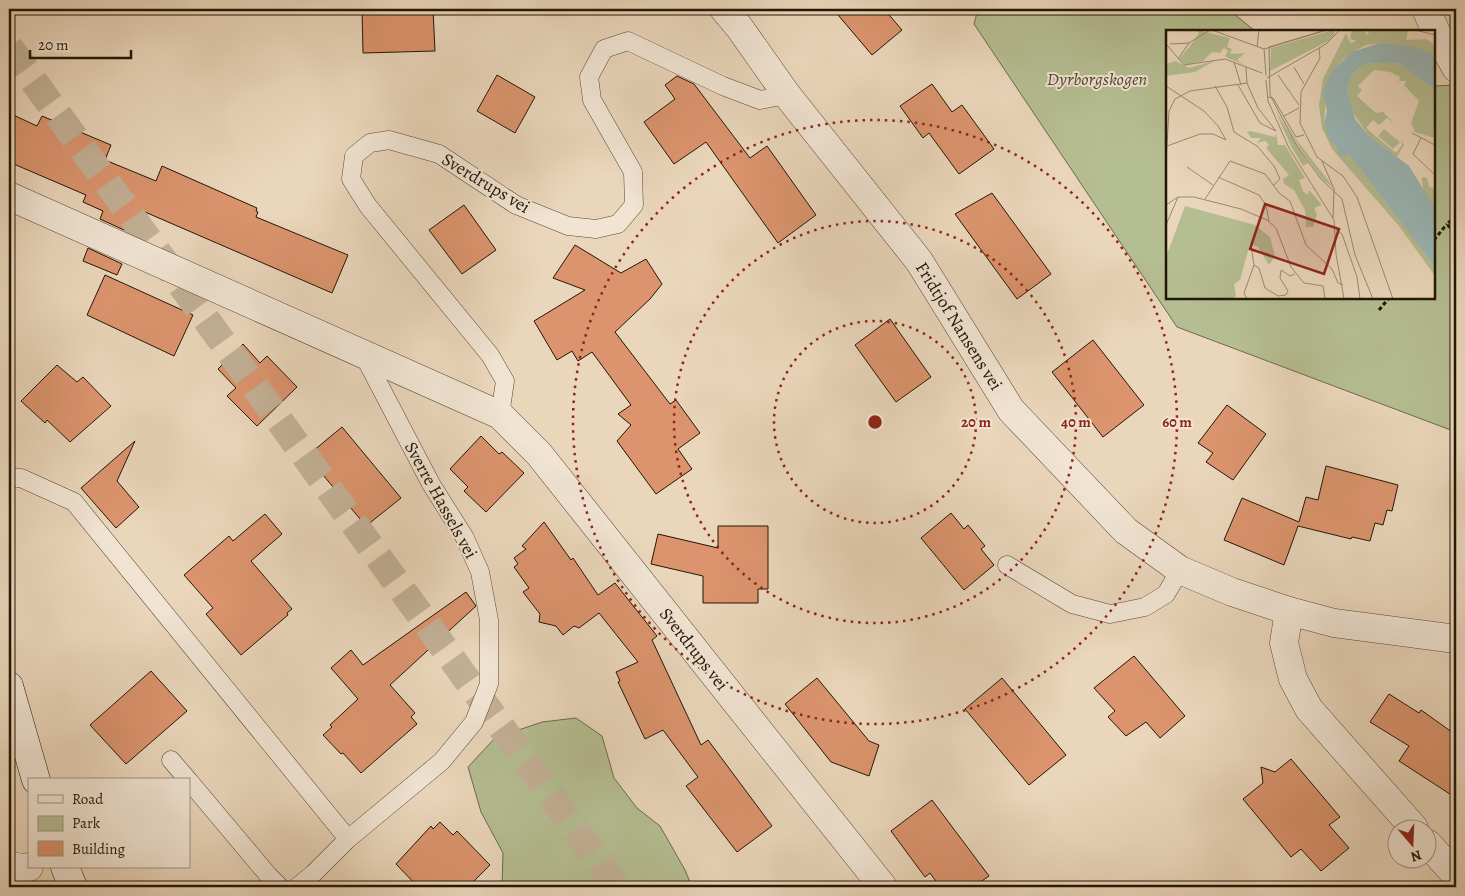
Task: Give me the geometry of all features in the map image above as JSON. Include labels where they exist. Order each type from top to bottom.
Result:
[{"type":"street","name":"Fridtjof Nansens vei","points":[[724,9],[787,95],[919,261],[1011,410],[1126,532],[1180,570],[1232,592],[1289,611],[1334,623],[1456,639]]},
{"type":"street","points":[[1426,9],[1437,34],[1456,68]]},
{"type":"street","name":"Sverdrups vei","points":[[9,196],[363,352],[500,415],[539,454],[883,887]]},
{"type":"street","points":[[1289,611],[1284,643],[1293,679],[1309,709],[1405,818]]},
{"type":"street","points":[[9,686],[35,778]]},
{"type":"street","points":[[1438,855],[1456,875]]},
{"type":"street","points":[[9,866],[28,867]]},
{"type":"street","points":[[65,868],[73,887]]},
{"type":"lane","name":"Sverdrups vei","points":[[500,415],[505,381],[490,355],[368,206],[351,179],[354,156],[370,143],[389,140],[439,154],[516,205],[568,226],[596,229],[618,224],[634,205],[633,172],[592,100],[589,77],[604,49],[628,41],[724,86],[760,100],[787,95]]},
{"type":"lane","name":"Sverre Hassels vei","points":[[297,887],[313,874],[348,838],[442,761],[474,722],[489,684],[489,620],[480,572],[465,538],[431,484],[363,352]]},
{"type":"lane","points":[[9,478],[21,478],[74,502],[348,838]]},
{"type":"lane","points":[[1007,566],[1072,604],[1110,614],[1145,607],[1166,594],[1180,570]]},
{"type":"lane","points":[[171,760],[186,778]]},
{"type":"lane","points":[[190,782],[280,887]]},
{"type":"path","points":[[1435,239],[1446,224],[1456,216]]},
{"type":"path","points":[[1446,224],[1456,235]]},
{"type":"path","points":[[1379,310],[1388,299]]},
{"type":"green space","name":"Dyrborgskogen","points":[[978,9],[1228,9],[1254,30],[1166,30],[1166,299],[1435,299],[1435,86],[1456,85],[1456,432],[1177,327],[974,24]]},
{"type":"green space","points":[[576,718],[602,736],[614,778],[637,808],[660,826],[685,870],[692,887],[502,887],[503,853],[481,812],[468,767],[495,738],[542,722]]},
{"type":"building","points":[[362,9],[433,9],[435,51],[363,53]]},
{"type":"building","points":[[833,9],[884,9],[902,30],[872,55]]},
{"type":"building","points":[[497,75],[535,97],[515,133],[477,111]]},
{"type":"building","points":[[677,76],[694,84],[750,158],[767,146],[816,215],[778,243],[706,142],[674,164],[644,122],[675,99],[665,85]]},
{"type":"building","points":[[932,84],[952,112],[962,105],[994,149],[959,174],[929,133],[923,138],[900,106]]},
{"type":"building","points":[[9,113],[37,126],[42,116],[111,145],[105,160],[156,181],[162,166],[257,208],[256,217],[348,255],[332,293],[145,212],[135,235],[100,219],[103,211],[83,202],[86,195],[9,162]]},
{"type":"building","points":[[992,193],[1051,274],[1017,299],[955,214]]},
{"type":"building","points":[[464,205],[496,250],[462,274],[429,230]]},
{"type":"building","points":[[575,245],[621,273],[646,259],[662,284],[650,299],[615,332],[670,404],[676,400],[700,433],[678,449],[692,469],[656,494],[617,441],[631,425],[618,414],[631,405],[592,352],[578,361],[572,351],[557,360],[534,321],[585,290],[553,278]]},
{"type":"building","points":[[88,248],[122,264],[117,275],[83,261]]},
{"type":"building","points":[[105,275],[193,315],[174,356],[87,315]]},
{"type":"building","points":[[890,319],[931,377],[896,402],[855,345]]},
{"type":"building","points":[[1093,340],[1144,405],[1103,437],[1052,372]]},
{"type":"building","points":[[243,344],[260,363],[267,356],[297,387],[257,426],[227,396],[236,388],[218,369]]},
{"type":"building","points":[[57,365],[77,382],[83,377],[111,406],[70,442],[47,420],[45,423],[21,401]]},
{"type":"building","points":[[1227,405],[1266,434],[1233,480],[1206,462],[1213,453],[1198,443]]},
{"type":"building","points":[[342,427],[401,498],[366,526],[307,456]]},
{"type":"building","points":[[481,436],[499,454],[502,452],[524,473],[486,512],[464,491],[468,487],[450,469]]},
{"type":"building","points":[[135,441],[117,481],[139,507],[116,528],[81,488]]},
{"type":"building","points":[[1326,466],[1398,485],[1392,511],[1387,510],[1383,525],[1375,523],[1370,541],[1352,537],[1351,539],[1298,526],[1284,565],[1224,540],[1242,498],[1299,522],[1306,497],[1318,500]]},
{"type":"building","points":[[951,513],[964,529],[968,525],[985,546],[981,549],[994,565],[964,590],[921,538]]},
{"type":"building","points":[[265,514],[282,534],[251,561],[292,609],[287,613],[288,615],[241,655],[206,614],[213,608],[184,575],[229,536],[233,541]]},
{"type":"building","points":[[544,522],[571,560],[573,558],[598,595],[615,583],[657,636],[652,640],[701,745],[708,740],[772,826],[737,852],[686,786],[698,777],[663,730],[645,739],[618,682],[620,681],[616,672],[638,662],[599,613],[579,628],[574,626],[563,635],[556,626],[539,622],[540,614],[523,592],[529,588],[514,567],[518,564],[514,558],[526,549],[522,546]]},
{"type":"building","points":[[718,526],[768,526],[768,589],[758,589],[758,603],[703,603],[703,576],[651,564],[658,534],[718,548]]},
{"type":"building","points":[[466,592],[476,606],[390,685],[415,713],[411,717],[417,724],[361,773],[323,735],[332,727],[330,725],[358,699],[331,668],[351,650],[363,665]]},
{"type":"building","points":[[1134,656],[1185,716],[1160,738],[1146,722],[1126,736],[1108,717],[1115,711],[1094,688]]},
{"type":"building","points":[[151,671],[187,711],[126,764],[90,725]]},
{"type":"building","points":[[817,678],[869,741],[879,745],[869,776],[831,762],[785,704]]},
{"type":"building","points":[[1002,678],[1066,755],[1029,785],[965,709]]},
{"type":"building","points":[[1389,694],[1419,713],[1421,710],[1456,735],[1456,798],[1399,761],[1409,746],[1370,722]]},
{"type":"building","points":[[1291,759],[1340,817],[1329,825],[1349,848],[1321,871],[1301,849],[1291,857],[1243,799],[1263,783],[1261,767],[1275,772]]},
{"type":"building","points":[[932,800],[989,876],[973,887],[940,887],[930,873],[925,877],[891,831]]},
{"type":"building","points":[[440,822],[453,835],[457,831],[490,865],[468,887],[418,887],[396,864],[431,826],[433,829]]},
{"type":"tunnel","points":[[9,47],[617,887]]}]
